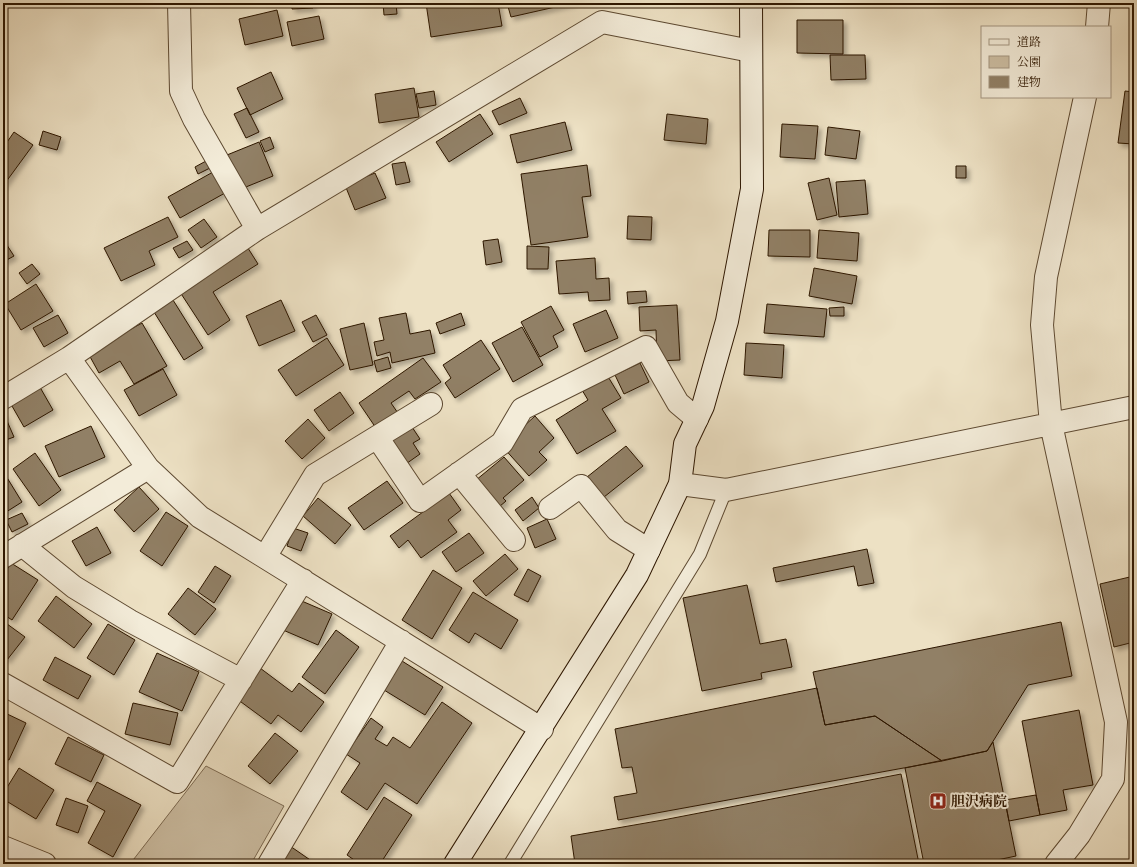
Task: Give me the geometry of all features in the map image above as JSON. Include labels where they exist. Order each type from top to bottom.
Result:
[{"type":"street","points":[[179,3],[181,91],[194,119],[257,229]]},
{"type":"street","points":[[455,864],[542,729],[637,575],[680,484],[685,444],[703,406],[727,321],[752,189],[751,3]]},
{"type":"street","points":[[1096,26],[1099,3]]},
{"type":"street","points":[[3,398],[68,358],[257,229],[602,22],[751,50]]},
{"type":"street","points":[[1056,864],[1080,835],[1113,779],[1116,722],[1051,424],[1042,325],[1046,277],[1085,98]]},
{"type":"street","points":[[377,437],[420,501],[502,443],[522,409],[646,347],[678,404],[697,419]]},
{"type":"street","points":[[68,358],[148,468],[200,518],[303,580],[542,729]]},
{"type":"street","points":[[264,556],[315,475],[431,404]]},
{"type":"street","points":[[680,484],[726,490],[1134,407]]},
{"type":"street","points":[[3,557],[148,468]]},
{"type":"street","points":[[459,473],[514,540]]},
{"type":"street","points":[[550,508],[581,486],[617,530],[649,550]]},
{"type":"street","points":[[22,545],[74,588],[130,621],[241,680]]},
{"type":"street","points":[[3,684],[177,782],[303,580]]},
{"type":"street","points":[[269,864],[401,641]]},
{"type":"street","points":[[3,847],[45,864]]},
{"type":"lane","points":[[510,864],[700,554],[726,490]]},
{"type":"green space","points":[[206,766],[284,806],[251,864],[130,864]]},
{"type":"building","points":[[292,3],[313,3],[313,8],[292,9]]},
{"type":"building","points":[[383,3],[396,3],[397,14],[384,15]]},
{"type":"building","points":[[426,3],[498,3],[502,26],[431,37]]},
{"type":"building","points":[[507,3],[573,3],[511,17]]},
{"type":"building","points":[[277,10],[283,36],[245,45],[239,19]]},
{"type":"building","points":[[319,16],[324,39],[292,46],[287,22]]},
{"type":"building","points":[[797,20],[843,20],[843,54],[797,53]]},
{"type":"building","points":[[830,55],[865,55],[866,79],[831,80]]},
{"type":"building","points":[[271,72],[283,99],[250,115],[237,88]]},
{"type":"building","points":[[414,88],[419,117],[379,123],[375,94]]},
{"type":"building","points":[[434,91],[436,105],[419,108],[416,94]]},
{"type":"building","points":[[1125,91],[1134,92],[1134,144],[1118,143]]},
{"type":"building","points":[[520,98],[527,113],[499,125],[492,111]]},
{"type":"building","points":[[247,108],[259,132],[246,138],[234,114]]},
{"type":"building","points":[[480,114],[493,134],[449,162],[436,142]]},
{"type":"building","points":[[667,114],[708,119],[706,144],[664,140]]},
{"type":"building","points":[[565,122],[572,150],[517,163],[510,135]]},
{"type":"building","points":[[782,124],[818,126],[815,159],[780,157]]},
{"type":"building","points":[[828,127],[860,131],[856,159],[825,155]]},
{"type":"building","points":[[43,131],[61,137],[57,150],[39,145]]},
{"type":"building","points":[[14,132],[33,145],[3,186],[3,148]]},
{"type":"building","points":[[270,137],[274,148],[265,152],[260,141]]},
{"type":"building","points":[[259,142],[273,176],[236,191],[222,157]]},
{"type":"building","points":[[206,161],[210,168],[198,174],[195,167]]},
{"type":"building","points":[[405,162],[410,182],[396,185],[392,164]]},
{"type":"building","points":[[587,165],[591,196],[582,197],[588,237],[531,245],[521,174]]},
{"type":"building","points":[[956,166],[966,166],[966,178],[956,178]]},
{"type":"building","points":[[213,172],[225,193],[180,218],[168,197]]},
{"type":"building","points":[[375,173],[386,198],[355,210],[345,185]]},
{"type":"building","points":[[829,178],[837,215],[817,220],[808,183]]},
{"type":"building","points":[[865,180],[868,214],[839,217],[836,182]]},
{"type":"building","points":[[628,216],[652,217],[651,240],[627,239]]},
{"type":"building","points":[[168,217],[178,237],[149,251],[155,265],[121,281],[104,248]]},
{"type":"building","points":[[204,219],[217,237],[201,248],[188,230]]},
{"type":"building","points":[[769,230],[810,230],[810,257],[768,256]]},
{"type":"building","points":[[819,230],[859,233],[857,261],[817,258]]},
{"type":"building","points":[[3,239],[14,256],[3,262]]},
{"type":"building","points":[[498,239],[502,262],[486,265],[483,241]]},
{"type":"building","points":[[187,241],[193,250],[179,258],[173,248]]},
{"type":"building","points":[[246,245],[258,264],[213,292],[230,320],[208,335],[178,289]]},
{"type":"building","points":[[527,246],[549,247],[548,269],[527,269]]},
{"type":"building","points":[[595,258],[596,279],[609,278],[610,300],[589,301],[588,292],[559,294],[556,261]]},
{"type":"building","points":[[32,264],[40,274],[27,284],[19,273]]},
{"type":"building","points":[[814,268],[857,276],[852,304],[809,296]]},
{"type":"building","points":[[36,284],[53,311],[21,330],[5,304]]},
{"type":"building","points":[[646,291],[647,302],[628,304],[627,292]]},
{"type":"building","points":[[173,300],[203,348],[184,360],[154,312]]},
{"type":"building","points":[[281,300],[295,331],[259,346],[246,316]]},
{"type":"building","points":[[767,304],[827,309],[824,337],[764,333]]},
{"type":"building","points":[[677,305],[680,360],[657,361],[656,330],[640,331],[639,307]]},
{"type":"building","points":[[551,306],[564,330],[553,336],[558,347],[540,357],[521,322]]},
{"type":"building","points":[[844,307],[844,316],[830,316],[829,308]]},
{"type":"building","points":[[606,310],[618,338],[585,352],[573,324]]},
{"type":"building","points":[[406,313],[410,334],[430,330],[435,353],[392,363],[390,352],[377,356],[374,342],[384,340],[379,318]]},
{"type":"building","points":[[461,313],[465,325],[440,334],[436,323]]},
{"type":"building","points":[[58,315],[68,333],[44,347],[33,328]]},
{"type":"building","points":[[316,315],[327,335],[313,342],[302,322]]},
{"type":"building","points":[[142,323],[167,366],[134,384],[120,361],[99,373],[88,353]]},
{"type":"building","points":[[364,323],[373,365],[350,370],[340,329]]},
{"type":"building","points":[[522,327],[543,365],[513,382],[492,343]]},
{"type":"building","points":[[327,338],[344,365],[296,396],[278,370]]},
{"type":"building","points":[[481,340],[500,369],[455,398],[445,383],[451,378],[443,365]]},
{"type":"building","points":[[746,343],[784,345],[782,378],[744,375]]},
{"type":"building","points":[[388,357],[391,368],[377,372],[374,361]]},
{"type":"building","points":[[423,358],[441,382],[415,399],[409,391],[391,403],[400,416],[378,431],[359,403]]},
{"type":"building","points":[[640,363],[649,382],[624,394],[615,375]]},
{"type":"building","points":[[163,369],[177,395],[139,416],[124,390]]},
{"type":"building","points":[[607,375],[621,398],[602,409],[616,431],[577,454],[556,420],[588,400],[582,390]]},
{"type":"building","points":[[37,382],[53,410],[24,427],[8,399]]},
{"type":"building","points":[[340,392],[354,413],[329,431],[314,410]]},
{"type":"building","points":[[3,414],[14,437],[3,441]]},
{"type":"building","points":[[535,416],[554,438],[539,452],[547,460],[529,476],[502,446]]},
{"type":"building","points":[[308,419],[325,438],[302,459],[285,441]]},
{"type":"building","points":[[410,424],[420,439],[413,443],[420,454],[403,466],[386,440]]},
{"type":"building","points":[[91,426],[105,457],[59,477],[45,446]]},
{"type":"building","points":[[626,446],[643,466],[599,501],[582,481]]},
{"type":"building","points":[[35,453],[61,490],[39,506],[13,469]]},
{"type":"building","points":[[504,457],[524,480],[503,498],[506,501],[493,512],[470,485]]},
{"type":"building","points":[[6,476],[22,502],[3,514],[3,478]]},
{"type":"building","points":[[387,481],[403,503],[364,530],[348,508]]},
{"type":"building","points":[[139,487],[159,509],[134,532],[114,510]]},
{"type":"building","points":[[449,493],[461,510],[448,520],[457,532],[421,558],[408,540],[399,548],[390,536]]},
{"type":"building","points":[[532,497],[539,508],[523,521],[515,510]]},
{"type":"building","points":[[318,498],[351,525],[335,544],[303,516]]},
{"type":"building","points":[[1134,508],[1134,525],[1131,509]]},
{"type":"building","points":[[166,512],[188,526],[162,566],[140,551]]},
{"type":"building","points":[[22,513],[28,524],[12,532],[6,520]]},
{"type":"building","points":[[547,519],[556,539],[535,548],[527,528]]},
{"type":"building","points":[[97,527],[111,553],[86,566],[72,541]]},
{"type":"building","points":[[293,528],[308,533],[301,551],[287,546]]},
{"type":"building","points":[[469,533],[484,553],[456,572],[442,552]]},
{"type":"building","points":[[867,549],[874,583],[858,586],[854,566],[776,582],[773,568]]},
{"type":"building","points":[[505,554],[518,569],[486,596],[473,581]]},
{"type":"building","points":[[11,563],[38,580],[12,620],[3,614],[3,576]]},
{"type":"building","points":[[215,566],[231,576],[214,603],[198,592]]},
{"type":"building","points":[[528,569],[541,576],[528,602],[514,595]]},
{"type":"building","points":[[433,570],[462,588],[432,639],[402,620]]},
{"type":"building","points":[[1134,576],[1134,642],[1114,647],[1100,584]]},
{"type":"building","points":[[747,585],[760,644],[786,639],[792,667],[761,673],[762,679],[702,691],[683,598]]},
{"type":"building","points":[[188,588],[216,609],[195,635],[168,614]]},
{"type":"building","points":[[473,592],[518,620],[501,649],[475,633],[469,643],[449,630]]},
{"type":"building","points":[[56,596],[92,624],[74,648],[38,621]]},
{"type":"building","points":[[297,599],[332,614],[318,645],[283,630]]},
{"type":"building","points":[[3,621],[25,637],[7,660],[3,657]]},
{"type":"building","points":[[1061,622],[1072,676],[1028,685],[987,751],[942,761],[875,716],[825,725],[813,672]]},
{"type":"building","points":[[108,624],[135,640],[114,675],[87,658]]},
{"type":"building","points":[[336,630],[359,647],[325,694],[302,677]]},
{"type":"building","points":[[157,653],[199,672],[182,711],[139,692]]},
{"type":"building","points":[[55,657],[91,676],[78,699],[43,680]]},
{"type":"building","points":[[402,661],[443,687],[425,715],[384,690]]},
{"type":"building","points":[[260,668],[292,692],[299,683],[324,702],[301,732],[278,715],[271,724],[237,699]]},
{"type":"building","points":[[817,688],[825,725],[875,716],[942,761],[618,820],[614,797],[637,793],[632,767],[622,768],[615,729]]},
{"type":"building","points":[[442,702],[472,723],[417,804],[385,783],[367,810],[341,792],[360,763],[346,754],[371,718],[383,727],[375,739],[387,746],[393,737],[410,748]]},
{"type":"building","points":[[133,703],[178,713],[170,745],[125,734]]},
{"type":"building","points":[[1079,710],[1093,785],[1063,790],[1067,810],[1040,815],[1022,721]]},
{"type":"building","points":[[3,712],[26,723],[9,760],[3,758]]},
{"type":"building","points":[[275,733],[298,751],[270,784],[248,766]]},
{"type":"building","points":[[68,737],[104,755],[91,782],[55,764]]},
{"type":"building","points":[[993,742],[1016,856],[978,864],[924,864],[905,768],[987,751]]},
{"type":"building","points":[[19,768],[54,790],[36,819],[3,799],[3,794]]},
{"type":"building","points":[[901,774],[919,864],[575,864],[571,836],[663,820]]},
{"type":"building","points":[[97,782],[141,805],[113,857],[88,843],[105,811],[87,801]]},
{"type":"building","points":[[1036,795],[1040,815],[1009,821],[1005,800]]},
{"type":"building","points":[[384,797],[412,815],[380,864],[360,864],[347,855]]},
{"type":"building","points":[[66,798],[88,806],[78,833],[56,825]]},
{"type":"building","points":[[290,846],[316,864],[277,864]]},
{"type":"building","points":[[3,858],[13,861],[12,864],[3,864]]},
{"type":"place","name":"胆沢病院","points":[[938,801]]}]
